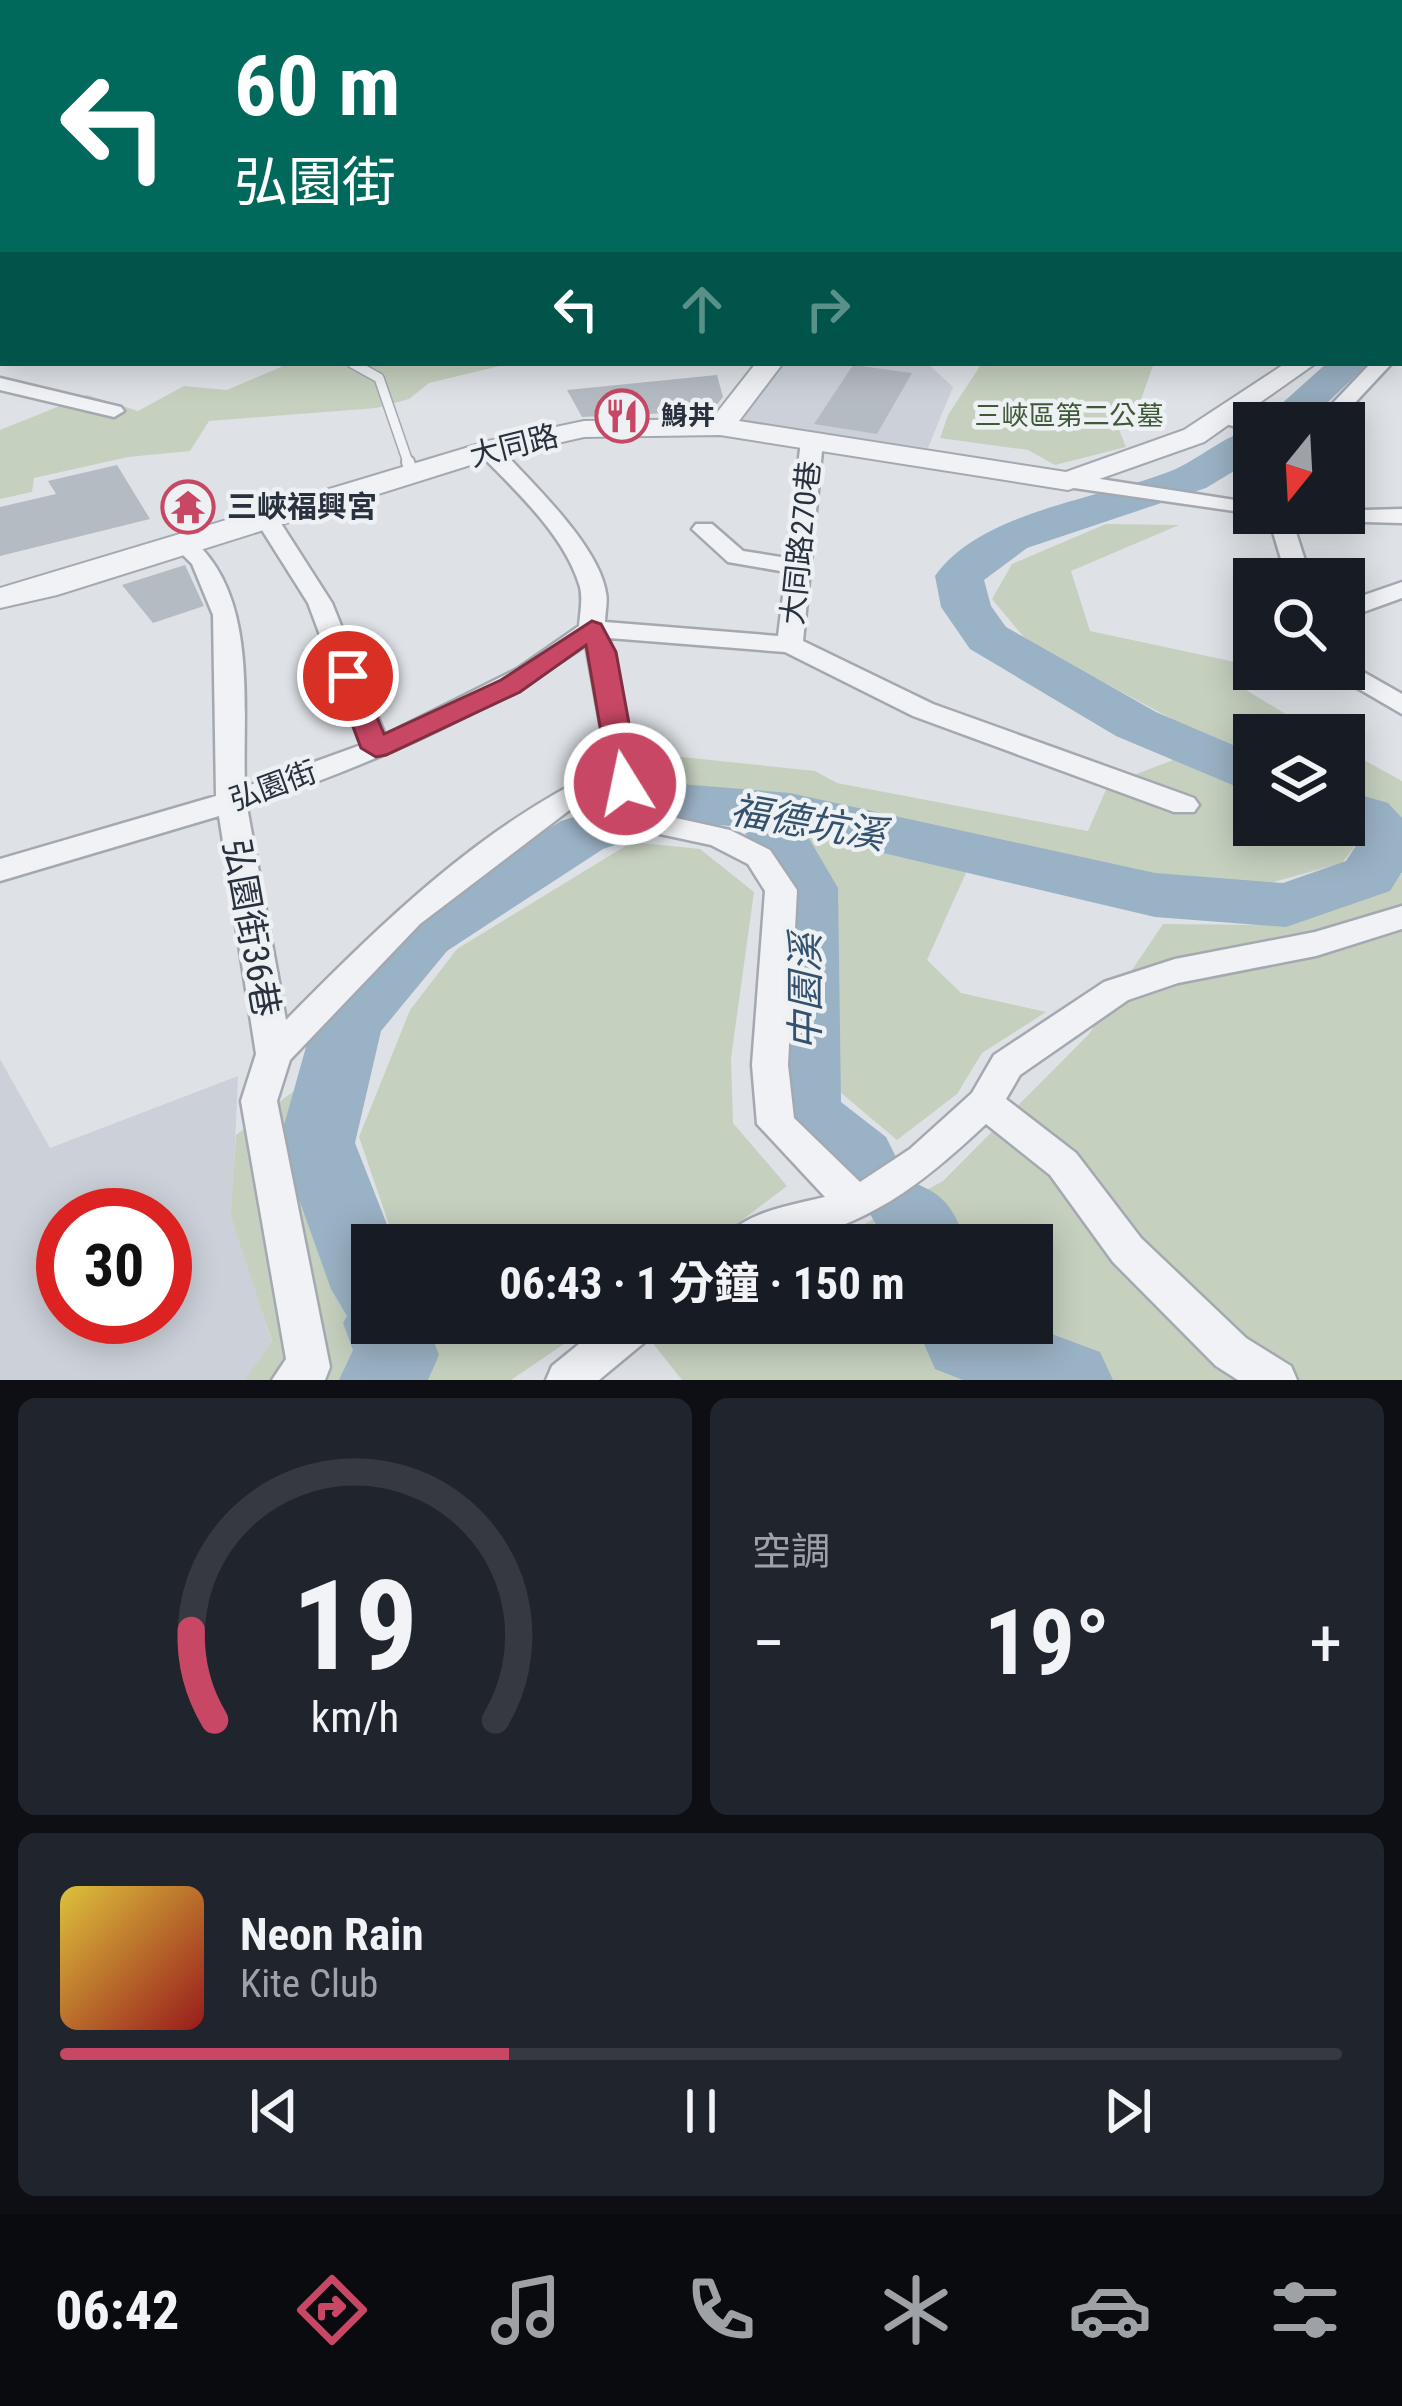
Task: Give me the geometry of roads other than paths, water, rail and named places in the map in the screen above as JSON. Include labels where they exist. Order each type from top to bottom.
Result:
[{"type":"street","points":[[720,427],[768,366]]},
{"type":"street","points":[[1263,402],[1300,366]]},
{"type":"street","points":[[1344,402],[1379,366]]},
{"type":"street","points":[[0,384],[114,411]]},
{"type":"street","points":[[1068,481],[1233,426]]},
{"type":"street","name":"大同路","points":[[0,598],[489,450],[584,429],[720,427],[1233,507]]},
{"type":"street","name":"大同路270巷","points":[[790,645],[812,440]]},
{"type":"street","points":[[489,450],[539,503],[580,560],[594,591],[592,629],[602,652],[623,778],[666,826],[719,837],[759,857],[781,890],[770,1065],[776,1124],[858,1204]]},
{"type":"street","points":[[1365,515],[1402,516]]},
{"type":"street","points":[[267,519],[320,603],[376,748]]},
{"type":"street","points":[[704,529],[736,557],[800,567]]},
{"type":"street","name":"弘園街36巷","points":[[185,545],[203,561],[226,615],[231,801],[274,1054]]},
{"type":"street","points":[[1365,603],[1402,589]]},
{"type":"street","points":[[592,629],[790,645],[923,710],[1184,805]]},
{"type":"street","name":"弘園街","points":[[0,870],[231,801],[376,748],[510,686],[592,629]]},
{"type":"street","points":[[1365,683],[1402,706]]},
{"type":"street","points":[[292,1380],[309,1367],[259,1101],[274,1054],[409,916],[570,794],[623,778]]},
{"type":"street","points":[[787,1224],[858,1204],[922,1160],[985,1102],[1007,1065],[1116,991],[1174,970],[1316,944],[1402,917]]},
{"type":"street","points":[[985,1102],[1063,1163],[1126,1250],[1232,1352],[1276,1380]]},
{"type":"street","points":[[567,1380],[611,1344]]},
{"type":"lane","points":[[357,366],[379,378],[384,413],[400,439],[412,474]]},
{"type":"lane","points":[[385,440],[400,439]]},
{"type":"waterway","name":"福德坑溪","points":[[1305,402],[1347,366]]},
{"type":"waterway","name":"福德坑溪","points":[[1233,453],[1190,479],[1010,538],[959,576],[966,607],[988,638],[1136,724],[1233,767]]},
{"type":"waterway","name":"福德坑溪","points":[[351,1233],[317,1143],[348,1022],[424,935],[582,835],[680,803],[790,812],[1155,895],[1286,905],[1368,876],[1390,843],[1365,816]]},
{"type":"waterway","name":"中園溪","points":[[762,810],[806,888],[804,1115],[859,1159]]},
{"type":"waterway","name":"中園溪","points":[[909,1214],[918,1224]]},
{"type":"waterway","name":"福德坑溪","points":[[382,1380],[397,1355],[393,1344]]},
{"type":"waterway","name":"中園溪","points":[[971,1344],[1070,1380]]},
{"type":"place","name":"鯓丼","points":[[622,416]]},
{"type":"place","name":"三峽福興宮","points":[[188,507]]},
{"type":"park label","name":"三峽區第二公墓","points":[[1069,416]]}]
